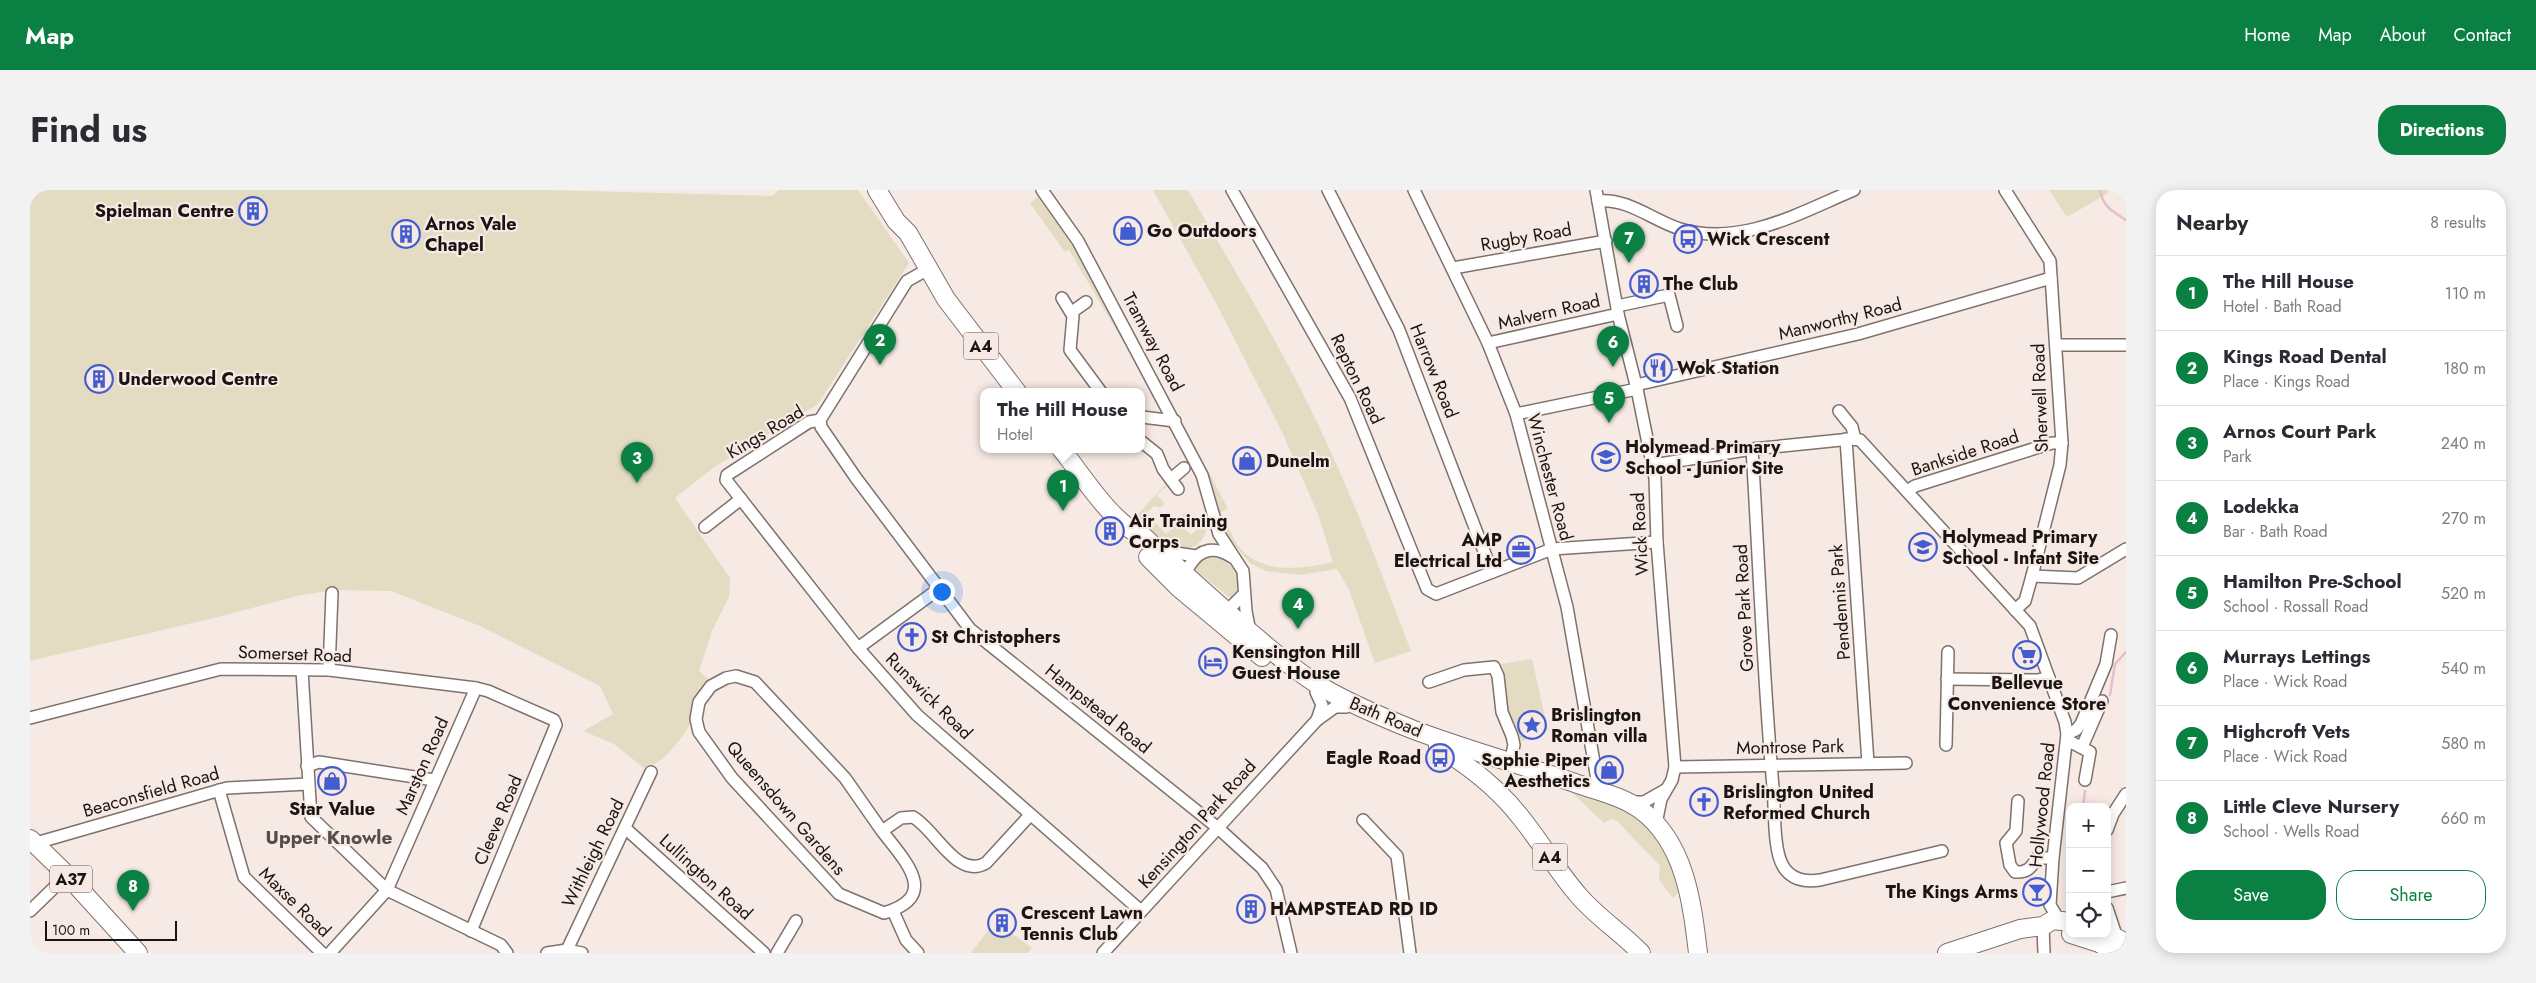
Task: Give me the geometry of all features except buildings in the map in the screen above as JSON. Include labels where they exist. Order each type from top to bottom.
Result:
[{"type":"highway","name":"A4","points":[[877,190],[896,221],[908,233],[931,271],[928,276],[1014,388]]},
{"type":"highway","name":"Bath Road","points":[[1064,453],[1106,505],[1132,532],[1143,536],[1271,664],[1316,692],[1346,707],[1415,734],[1510,762]]},
{"type":"highway","name":"Bath Road","points":[[1132,532],[1136,545],[1178,587],[1250,632],[1324,688],[1386,722]]},
{"type":"highway","name":"Bath Road","points":[[1415,734],[1461,761],[1504,799]]},
{"type":"highway","name":"A4","points":[[1642,953],[1596,915],[1578,895],[1526,824],[1504,799],[1495,776],[1495,772],[1503,764],[1510,762],[1626,801],[1642,811],[1656,824],[1678,855],[1686,884],[1697,950]]},
{"type":"highway","name":"A37","points":[[33,841],[67,875],[130,950]]},
{"type":"highway","points":[[1947,953],[2020,929],[2063,927],[2111,941]]},
{"type":"street","name":"Tramway Road","points":[[1042,190],[1078,241],[1202,475],[1219,534],[1232,557],[1243,571],[1245,581],[1244,594],[1250,632]]},
{"type":"street","name":"Repton Road","points":[[1232,190],[1350,398],[1428,589],[1436,594],[1492,572]]},
{"type":"street","name":"Harrow Road","points":[[1328,190],[1399,330],[1492,572]]},
{"type":"street","name":"Winchester Road","points":[[1414,190],[1488,344],[1516,414],[1552,549],[1577,656],[1599,791]]},
{"type":"street","points":[[1597,195],[1607,200],[1624,204],[1680,229],[1728,234],[1768,226],[1854,190]]},
{"type":"street","name":"Sherwell Road","points":[[2005,190],[2050,260],[2062,443],[2060,465],[2025,601],[2015,610]]},
{"type":"street","name":"Wick Road","points":[[1597,195],[1618,310],[1637,387],[1653,465],[1657,542],[1675,768],[1672,780],[1665,790],[1658,810],[1656,824]]},
{"type":"street","name":"Rugby Road","points":[[1452,268],[1606,241]]},
{"type":"street","name":"Kings Road","points":[[728,475],[809,422],[820,420],[907,281],[928,276]]},
{"type":"street","name":"Manworthy Road","points":[[1516,414],[1858,334],[2051,278]]},
{"type":"street","name":"Malvern Road","points":[[1488,344],[1670,295],[1677,326]]},
{"type":"street","points":[[1062,298],[1072,312],[1074,319],[1070,350],[1098,388]]},
{"type":"street","points":[[1072,312],[1086,302]]},
{"type":"street","points":[[2056,344],[2126,345]]},
{"type":"street","name":"Hollywood Road","points":[[1838,411],[1852,427],[1851,439],[1864,443],[2030,626],[2066,722],[2067,737],[2053,858],[2050,905],[2063,927]]},
{"type":"street","points":[[1145,417],[1174,421]]},
{"type":"street","name":"Hampstead Road","points":[[820,420],[821,427],[856,478],[970,628],[1218,828],[1262,868],[1274,885],[1291,953]]},
{"type":"street","points":[[1653,465],[1752,449],[1851,439]]},
{"type":"street","name":"Pendennis Park","points":[[1851,439],[1868,763]]},
{"type":"street","name":"Bankside Road","points":[[1908,491],[1915,486],[2052,443],[2062,443]]},
{"type":"street","points":[[1145,444],[1157,454],[1170,479],[1178,489]]},
{"type":"street","name":"Grove Park Road","points":[[1752,449],[1771,765],[1780,860],[1789,873],[1797,878],[1808,881],[1820,880],[1942,851]]},
{"type":"street","points":[[1170,479],[1184,468]]},
{"type":"street","name":"Runswick Road","points":[[728,475],[726,480],[858,648],[917,715],[1141,911]]},
{"type":"street","points":[[706,528],[741,499]]},
{"type":"street","name":"Tramway Road","points":[[1184,575],[1210,539],[1214,519]]},
{"type":"street","points":[[1492,572],[1552,549],[1657,542]]},
{"type":"street","points":[[1155,548],[1170,554],[1200,554],[1215,549],[1232,557]]},
{"type":"street","points":[[2032,576],[2078,578],[2126,549]]},
{"type":"street","points":[[1184,575],[1190,595]]},
{"type":"street","points":[[858,648],[940,588]]},
{"type":"street","points":[[329,670],[332,593]]},
{"type":"street","points":[[1222,616],[1244,594]]},
{"type":"street","points":[[2085,780],[2090,752],[2067,737],[2081,724],[2106,664],[2111,635]]},
{"type":"street","points":[[1946,745],[1948,652]]},
{"type":"street","points":[[1430,682],[1464,670],[1494,667],[1498,676],[1502,712],[1514,745],[1510,762]]},
{"type":"street","name":"Somerset Road","points":[[30,718],[216,669],[329,670],[476,688],[488,691],[556,722]]},
{"type":"street","points":[[302,670],[311,817],[387,890],[501,945],[507,953]]},
{"type":"street","name":"Queensdown Gardens","points":[[726,678],[748,678],[761,686],[844,778],[882,831],[911,868],[916,883],[913,896],[901,907],[884,913],[839,894],[797,851],[732,778],[703,738],[696,719],[700,699],[710,686],[726,678]]},
{"type":"street","points":[[1947,679],[2038,680],[2049,678]]},
{"type":"street","name":"Marston Road","points":[[330,953],[387,890],[476,688]]},
{"type":"street","points":[[1316,692],[1322,705],[1317,720]]},
{"type":"street","points":[[2082,747],[2102,701]]},
{"type":"street","name":"Kensington Park Road","points":[[1103,953],[1317,720],[1335,707],[1346,707]]},
{"type":"street","name":"Cleeve Road","points":[[471,931],[556,722]]},
{"type":"street","points":[[307,766],[319,762],[434,780]]},
{"type":"street","name":"Montrose Park","points":[[1675,768],[1868,763],[1906,764]]},
{"type":"street","name":"Withleigh Road","points":[[568,950],[650,772]]},
{"type":"street","name":"Beaconsfield Road","points":[[33,841],[219,790],[308,784]]},
{"type":"street","name":"Maxse Road","points":[[219,790],[244,877],[322,953]]},
{"type":"street","points":[[1626,801],[1644,802],[1665,790]]},
{"type":"street","points":[[2111,819],[2126,794]]},
{"type":"street","points":[[2018,801],[2016,831],[2006,843],[2010,865],[2015,872],[2022,873],[2029,870],[2037,858],[2053,858]]},
{"type":"street","points":[[882,831],[901,818],[913,818],[963,865],[979,867],[989,860],[1030,815]]},
{"type":"street","points":[[1363,820],[1397,856],[1410,953]]},
{"type":"street","name":"Lullington Road","points":[[625,828],[764,953]]},
{"type":"street","points":[[30,911],[67,875]]},
{"type":"street","points":[[2111,891],[2126,888]]},
{"type":"street","points":[[892,911],[906,940],[918,953]]},
{"type":"street","points":[[777,953],[796,921]]},
{"type":"street","points":[[2044,953],[2063,927]]},
{"type":"street","points":[[547,953],[568,950],[582,953]]},
{"type":"shaded area","points":[[30,190],[546,190],[773,196],[778,190],[858,190],[909,263],[818,404],[713,468],[675,498],[730,578],[729,597],[712,631],[699,671],[713,683],[693,720],[675,746],[655,764],[644,768],[614,744],[583,731],[613,714],[600,686],[480,626],[391,591],[336,590],[301,595],[218,617],[30,661]]},
{"type":"shaded area","points":[[1153,190],[1188,190],[1264,321],[1307,402],[1336,463],[1411,651],[1375,663],[1349,590],[1337,569],[1299,575],[1266,571],[1250,563],[1225,534],[1208,470],[1228,509],[1221,512],[1236,543],[1248,556],[1259,562],[1283,568],[1309,567],[1333,562],[1318,514],[1282,432],[1216,303]]},
{"type":"shaded area","points":[[2049,190],[2108,190],[2108,193],[2067,217]]},
{"type":"shaded area","points":[[1038,196],[1073,246],[1148,384],[1069,250],[1065,252],[1030,203]]},
{"type":"shaded area","points":[[1167,483],[1168,485],[1157,495],[1165,504],[1160,508],[1154,506],[1143,516],[1153,526],[1156,523],[1166,534],[1177,524],[1174,521],[1186,512],[1188,514],[1182,519],[1184,522],[1181,525],[1191,535],[1202,525],[1206,531],[1202,539],[1191,547],[1178,547],[1153,534],[1145,528],[1137,515]]},
{"type":"shaded area","points":[[1211,557],[1226,561],[1236,571],[1238,585],[1233,600],[1192,568],[1197,562]]},
{"type":"shaded area","points":[[1532,659],[1548,730],[1541,732],[1538,728],[1532,730],[1525,741],[1521,741],[1508,709],[1501,664]]},
{"type":"shaded area","points":[[1566,787],[1606,798],[1642,822],[1656,835],[1669,854],[1680,890],[1673,898],[1659,880],[1660,866],[1617,821],[1611,819],[1604,823]]},
{"type":"shaded area","points":[[995,921],[1032,948],[1028,953],[971,953]]},
{"type":"waterway","points":[[2100,190],[2106,205],[2126,220]]},
{"type":"waterway","points":[[2110,695],[2115,664],[2126,652]]},
{"type":"waterway","points":[[2084,803],[2085,791]]},
{"type":"place","name":"Spielman Centre","points":[[253,211]]},
{"type":"place","name":"Go Outdoors","points":[[1128,231]]},
{"type":"place","name":"Arnos Vale Chapel","points":[[406,234]]},
{"type":"place","name":"Wick Crescent","points":[[1688,239]]},
{"type":"place","name":"Highcroft Vets","points":[[1629,263]]},
{"type":"place","name":"The Club","points":[[1644,284]]},
{"type":"place","name":"Kings Road Dental","points":[[880,365]]},
{"type":"place","name":"Murrays Lettings","points":[[1613,367]]},
{"type":"place","name":"Wok Station","points":[[1658,368]]},
{"type":"place","name":"Underwood Centre","points":[[99,379]]},
{"type":"place","name":"Hamilton Pre-School","points":[[1609,423]]},
{"type":"place","name":"Holymead Primary School - Junior Site","points":[[1606,457]]},
{"type":"place","name":"Dunelm","points":[[1247,461]]},
{"type":"place","name":"Arnos Court Park","points":[[637,483]]},
{"type":"place","name":"The Hill House","points":[[1063,511]]},
{"type":"place","name":"Air Training Corps","points":[[1110,531]]},
{"type":"place","name":"Holymead Primary School - Infant Site","points":[[1923,547]]},
{"type":"place","name":"AMP Electrical Ltd","points":[[1521,550]]},
{"type":"place","name":"Lodekka","points":[[1298,629]]},
{"type":"place","name":"St Christophers","points":[[912,637]]},
{"type":"place","name":"Bellevue Convenience Store","points":[[2027,655]]},
{"type":"place","name":"Kensington Hill Guest House","points":[[1213,662]]},
{"type":"place","name":"Brislington Roman villa","points":[[1532,725]]},
{"type":"place","name":"Eagle Road","points":[[1440,758]]},
{"type":"place","name":"Sophie Piper Aesthetics","points":[[1609,770]]},
{"type":"place","name":"Star Value","points":[[332,781]]},
{"type":"place","name":"Brislington United Reformed Church","points":[[1704,802]]},
{"type":"place","name":"The Kings Arms","points":[[2037,892]]},
{"type":"place","name":"HAMPSTEAD RD ID","points":[[1251,909]]},
{"type":"place","name":"Little Cleve Nursery","points":[[133,911]]},
{"type":"place","name":"Crescent Lawn Tennis Club","points":[[1002,923]]},
{"type":"district","name":"Upper Knowle","points":[[329,837]]}]
